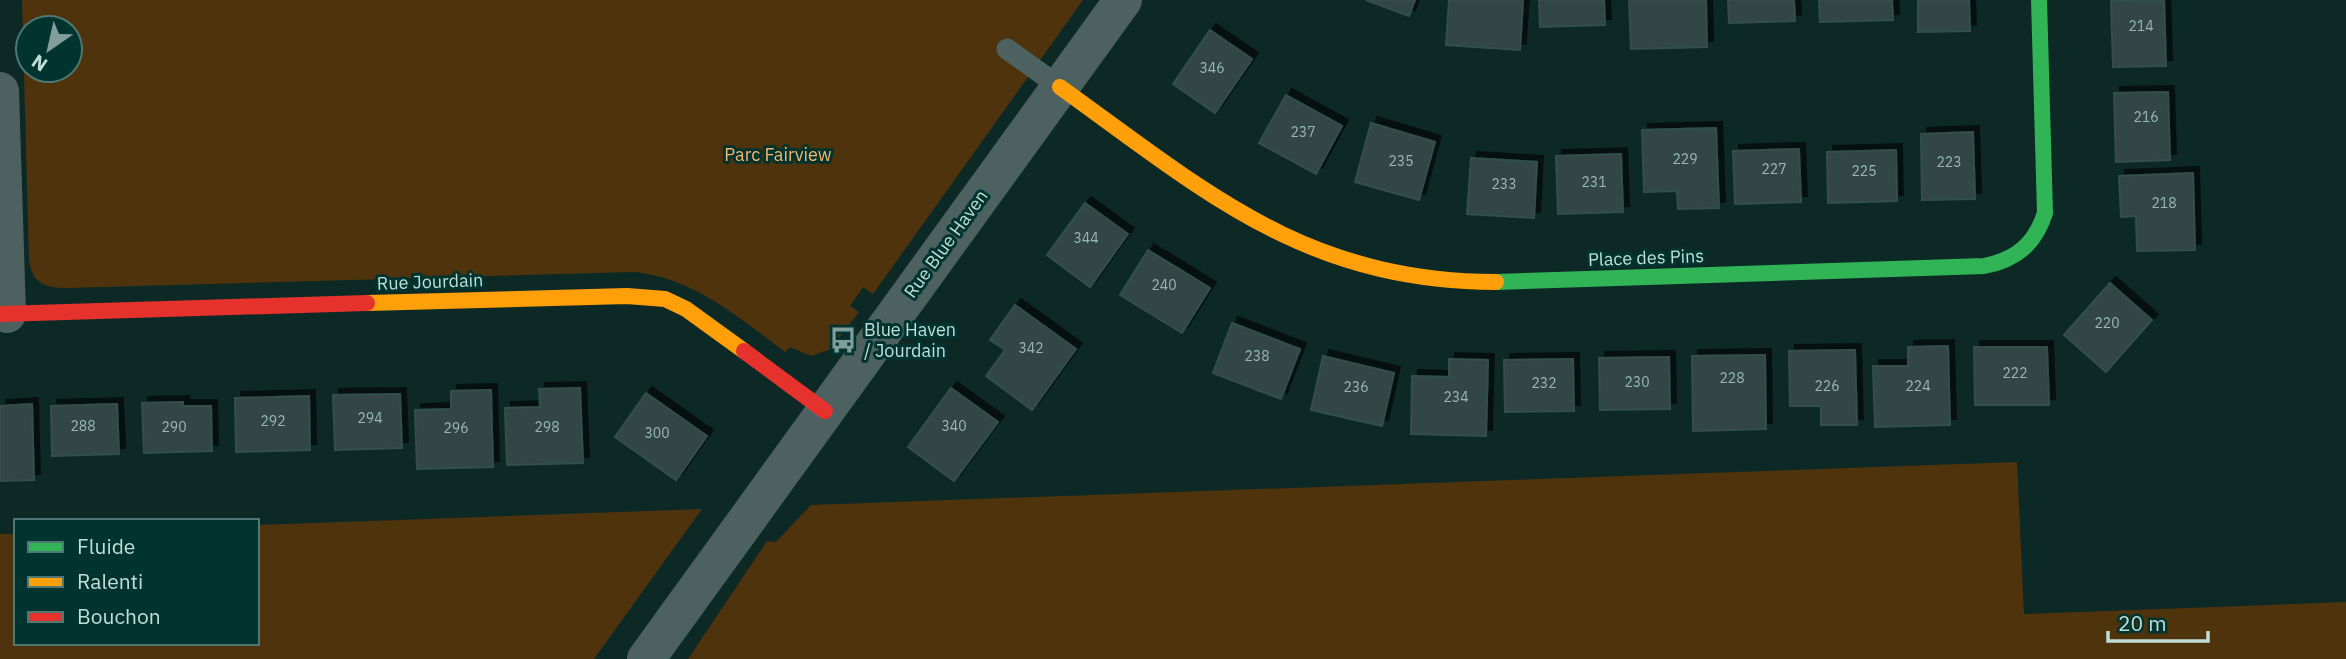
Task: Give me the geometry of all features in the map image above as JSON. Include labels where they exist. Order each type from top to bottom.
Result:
[{"type":"street","name":"Rue Blue Haven","points":[[646,659],[1123,0]]},
{"type":"street","name":"Place des Pins","points":[[1060,87],[1195,185],[1269,230],[1315,250],[1393,272],[1443,280],[1494,282],[1984,266],[2009,260],[2025,250],[2038,236],[2045,213],[2039,0]]},
{"type":"street","points":[[0,91],[3,314]]},
{"type":"street","name":"Rue Jourdain","points":[[3,314],[627,296],[665,299],[698,317],[825,411]]},
{"type":"lane","points":[[1007,49],[1060,87]]},
{"type":"green space","name":"Parc Fairview","points":[[22,0],[1083,0],[873,294],[863,287],[850,306],[859,312],[831,349],[811,356],[790,347],[785,352],[733,313],[696,291],[657,276],[635,272],[67,288],[41,283],[31,268],[24,84],[84,84],[84,14],[22,14]]},
{"type":"green space","points":[[2017,462],[2024,614],[2346,602],[2346,659],[688,659],[767,541],[776,542],[811,505]]},
{"type":"green space","points":[[702,509],[594,659],[0,659],[0,534],[14,534],[14,645],[259,645],[259,525]]},
{"type":"building","points":[[1366,0],[1415,0],[1409,16]]},
{"type":"building","points":[[1449,0],[1523,0],[1520,50],[1446,45]]},
{"type":"building","points":[[1539,0],[1604,0],[1605,25],[1540,27]]},
{"type":"building","points":[[1629,0],[1706,0],[1707,47],[1631,49]]},
{"type":"building","points":[[1728,0],[1794,0],[1795,21],[1729,23]]},
{"type":"building","points":[[1819,0],[1892,0],[1893,20],[1820,22]]},
{"type":"building","points":[[1918,0],[1969,0],[1970,31],[1918,32]]},
{"type":"building","points":[[2164,0],[2166,66],[2113,67],[2111,1]]},
{"type":"building","points":[[1210,30],[1252,59],[1215,113],[1173,84]]},
{"type":"building","points":[[2168,92],[2170,160],[2116,162],[2114,93]]},
{"type":"building","points":[[1286,95],[1342,126],[1316,174],[1259,143]]},
{"type":"building","points":[[1371,123],[1435,142],[1419,200],[1355,182]]},
{"type":"building","points":[[1716,128],[1719,208],[1678,209],[1677,191],[1644,192],[1642,130]]},
{"type":"building","points":[[1973,132],[1975,199],[1922,200],[1921,134]]},
{"type":"building","points":[[1799,149],[1801,202],[1735,204],[1733,151]]},
{"type":"building","points":[[1896,150],[1897,201],[1828,203],[1827,152]]},
{"type":"building","points":[[1621,154],[1623,212],[1558,214],[1556,156]]},
{"type":"building","points":[[1471,158],[1537,162],[1534,218],[1467,214]]},
{"type":"building","points":[[2193,173],[2195,250],[2137,251],[2136,216],[2121,217],[2119,176]]},
{"type":"building","points":[[1085,203],[1128,234],[1090,287],[1047,255]]},
{"type":"building","points":[[1148,250],[1210,288],[1182,333],[1120,295]]},
{"type":"building","points":[[2110,283],[2152,320],[2106,372],[2064,335]]},
{"type":"building","points":[[1015,305],[1076,349],[1032,410],[986,376],[1005,350],[990,340]]},
{"type":"building","points":[[1232,323],[1300,349],[1281,399],[1213,373]]},
{"type":"building","points":[[1948,346],[1950,425],[1875,427],[1873,366],[1908,366],[1908,347]]},
{"type":"building","points":[[1974,347],[2047,347],[2049,405],[1975,405]]},
{"type":"building","points":[[1855,350],[1857,425],[1821,425],[1821,406],[1790,406],[1789,351]]},
{"type":"building","points":[[1765,355],[1766,429],[1693,431],[1692,356]]},
{"type":"building","points":[[1323,356],[1394,373],[1382,426],[1311,410]]},
{"type":"building","points":[[1669,357],[1670,409],[1600,410],[1599,358]]},
{"type":"building","points":[[1449,359],[1488,360],[1486,436],[1411,434],[1412,376],[1449,377]]},
{"type":"building","points":[[1573,359],[1574,411],[1505,412],[1504,360]]},
{"type":"building","points":[[580,388],[583,463],[507,465],[505,408],[540,407],[539,389]]},
{"type":"building","points":[[951,388],[998,422],[954,481],[908,447]]},
{"type":"building","points":[[491,390],[493,467],[417,469],[415,410],[451,409],[451,391]]},
{"type":"building","points":[[646,393],[707,436],[676,480],[615,437]]},
{"type":"building","points":[[400,394],[402,448],[335,450],[333,395]]},
{"type":"building","points":[[309,396],[310,450],[236,452],[235,398]]},
{"type":"building","points":[[183,402],[183,406],[211,406],[212,451],[144,453],[142,403]]},
{"type":"building","points":[[32,404],[34,480],[0,481],[0,406]]},
{"type":"building","points":[[117,404],[119,454],[52,456],[51,406]]},
{"type":"traffic: fast","points":[[1496,282],[1984,266],[2006,260],[2030,242],[2045,213],[2039,0]]},
{"type":"traffic: slow","points":[[1060,87],[1212,195],[1261,224],[1313,248],[1368,266],[1428,278],[1496,282]]},
{"type":"traffic: slow","points":[[367,303],[627,296],[665,299],[686,309],[744,351]]},
{"type":"traffic: jam","points":[[0,314],[367,303]]},
{"type":"traffic: jam","points":[[744,351],[825,411]]},
{"type":"place","name":"Blue Haven / Jourdain","points":[[843,340]]}]
